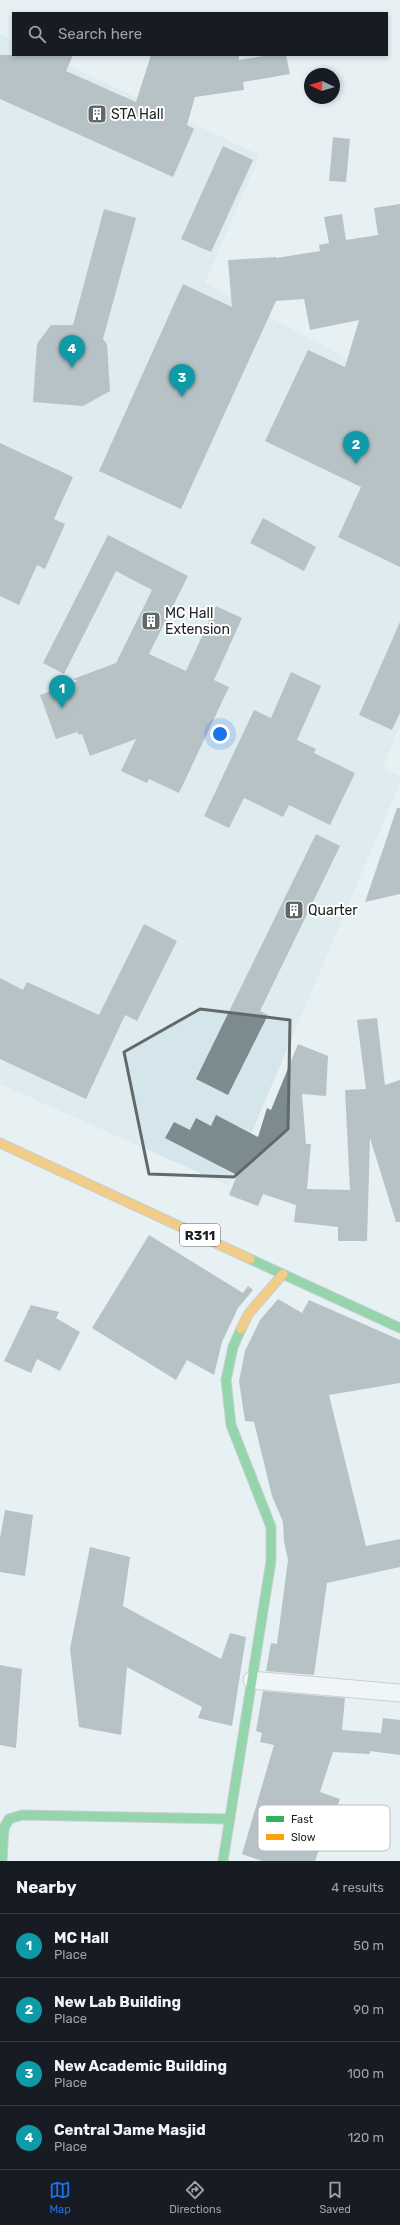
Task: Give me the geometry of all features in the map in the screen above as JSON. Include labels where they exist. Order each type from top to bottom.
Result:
[{"type":"street","name":"R311","points":[[0,1143],[400,1328]]},
{"type":"street","points":[[223,1861],[271,1561],[271,1527],[231,1425],[226,1380],[233,1347],[249,1313],[283,1274]]},
{"type":"street","points":[[252,1680],[400,1693]]},
{"type":"street","points":[[2,1861],[4,1828],[9,1819],[22,1815],[230,1818]]},
{"type":"highlighted area","points":[[200,1009],[290,1020],[288,1129],[234,1177],[149,1174],[124,1052]]},
{"type":"shaded area","points":[[0,34],[12,40],[12,56],[48,56],[260,155],[205,283],[400,386],[400,725],[383,768],[400,776],[400,783],[229,1186],[0,1084]]},
{"type":"building","name":"STA Hall","points":[[0,55],[73,56],[66,71],[136,102],[151,56],[239,56],[239,60],[264,56],[286,56],[290,74],[243,82],[244,90],[195,97],[187,125],[194,129],[173,177],[0,99]]},
{"type":"building","points":[[333,137],[350,139],[346,182],[329,181]]},
{"type":"building","points":[[223,146],[253,160],[211,252],[181,239]]},
{"type":"building","points":[[400,204],[400,567],[338,537],[361,487],[265,441],[308,350],[345,367],[359,320],[310,330],[304,299],[276,301],[181,509],[99,471],[183,284],[232,307],[228,260],[276,258],[320,251],[319,245],[329,243],[324,217],[342,214],[346,240],[378,235],[374,208]]},
{"type":"building","points":[[104,209],[136,218],[103,339],[107,344],[110,391],[83,406],[33,402],[37,344],[51,325],[73,325]]},
{"type":"building","points":[[0,443],[73,477],[54,519],[65,524],[45,569],[37,565],[19,605],[0,596]]},
{"type":"building","points":[[263,518],[316,547],[304,571],[250,543]]},
{"type":"building","points":[[108,535],[188,576],[149,654],[186,671],[216,606],[242,618],[214,680],[229,687],[179,793],[149,779],[147,783],[121,771],[136,739],[90,756],[82,734],[79,735],[77,732],[56,739],[40,695],[78,681],[73,679],[116,663],[152,590],[116,571],[64,674],[43,663]]},
{"type":"building","points":[[400,622],[400,713],[392,730],[359,715]]},
{"type":"building","points":[[291,672],[321,686],[297,740],[316,749],[314,753],[355,773],[330,825],[289,805],[283,817],[244,798],[229,828],[204,816],[254,710],[271,718]]},
{"type":"building","points":[[397,808],[400,808],[400,894],[365,902]]},
{"type":"building","points":[[316,834],[340,846],[260,1011],[268,1015],[228,1095],[196,1079]]},
{"type":"building","points":[[144,924],[177,941],[137,1021],[125,1015],[86,1099],[0,1059],[0,978],[23,990],[27,982],[99,1015]]},
{"type":"building","points":[[377,1018],[385,1085],[400,1080],[400,1222],[396,1222],[370,1138],[367,1241],[338,1241],[338,1227],[294,1222],[296,1205],[263,1194],[258,1206],[229,1195],[237,1175],[165,1138],[174,1122],[190,1130],[196,1118],[211,1126],[216,1115],[258,1137],[267,1108],[271,1110],[298,1044],[328,1056],[326,1096],[302,1094],[306,1144],[311,1144],[307,1189],[350,1190],[345,1090],[366,1089],[357,1020]]},
{"type":"building","points":[[149,1235],[243,1293],[248,1286],[253,1290],[238,1308],[222,1342],[214,1375],[187,1360],[176,1380],[92,1328]]},
{"type":"building","points":[[278,1299],[302,1313],[309,1300],[400,1340],[400,1383],[329,1395],[366,1546],[400,1539],[400,1567],[327,1583],[314,1675],[266,1671],[271,1643],[277,1644],[288,1560],[284,1541],[283,1522],[272,1496],[254,1422],[245,1421],[239,1381],[245,1351],[260,1320]]},
{"type":"building","points":[[31,1305],[59,1312],[56,1318],[80,1332],[60,1371],[37,1359],[31,1373],[4,1361]]},
{"type":"building","points":[[5,1510],[33,1515],[25,1576],[0,1572],[0,1538]]},
{"type":"building","points":[[90,1547],[130,1557],[123,1606],[221,1659],[230,1633],[246,1637],[232,1726],[198,1718],[202,1707],[127,1667],[121,1735],[79,1727],[70,1649]]},
{"type":"building","points":[[0,1665],[22,1669],[16,1748],[0,1745]]},
{"type":"building","points":[[263,1691],[345,1698],[342,1730],[381,1733],[383,1718],[400,1720],[400,1755],[370,1751],[370,1754],[333,1752],[320,1792],[340,1799],[338,1805],[258,1805],[258,1851],[318,1851],[315,1861],[262,1861],[242,1854],[274,1745],[260,1742],[262,1733],[256,1731]]},
{"type":"traffic: fast","points":[[250,1259],[400,1328]]},
{"type":"traffic: fast","points":[[223,1861],[271,1561],[271,1527],[231,1425],[226,1380],[233,1347],[241,1329]]},
{"type":"traffic: fast","points":[[2,1861],[4,1828],[9,1819],[22,1815],[230,1819]]},
{"type":"traffic: slow","points":[[0,1143],[250,1259]]},
{"type":"traffic: slow","points":[[241,1329],[249,1313],[283,1274]]},
{"type":"place","name":"STA Hall","points":[[97,114]]},
{"type":"place","name":"Central Jame Masjid","points":[[72,368]]},
{"type":"place","name":"New Academic Building","points":[[182,397]]},
{"type":"place","name":"New Lab Building","points":[[356,464]]},
{"type":"place","name":"MC Hall Extension","points":[[151,621]]},
{"type":"place","name":"MC Hall","points":[[62,708]]},
{"type":"place","name":"Quarter","points":[[294,910]]}]
